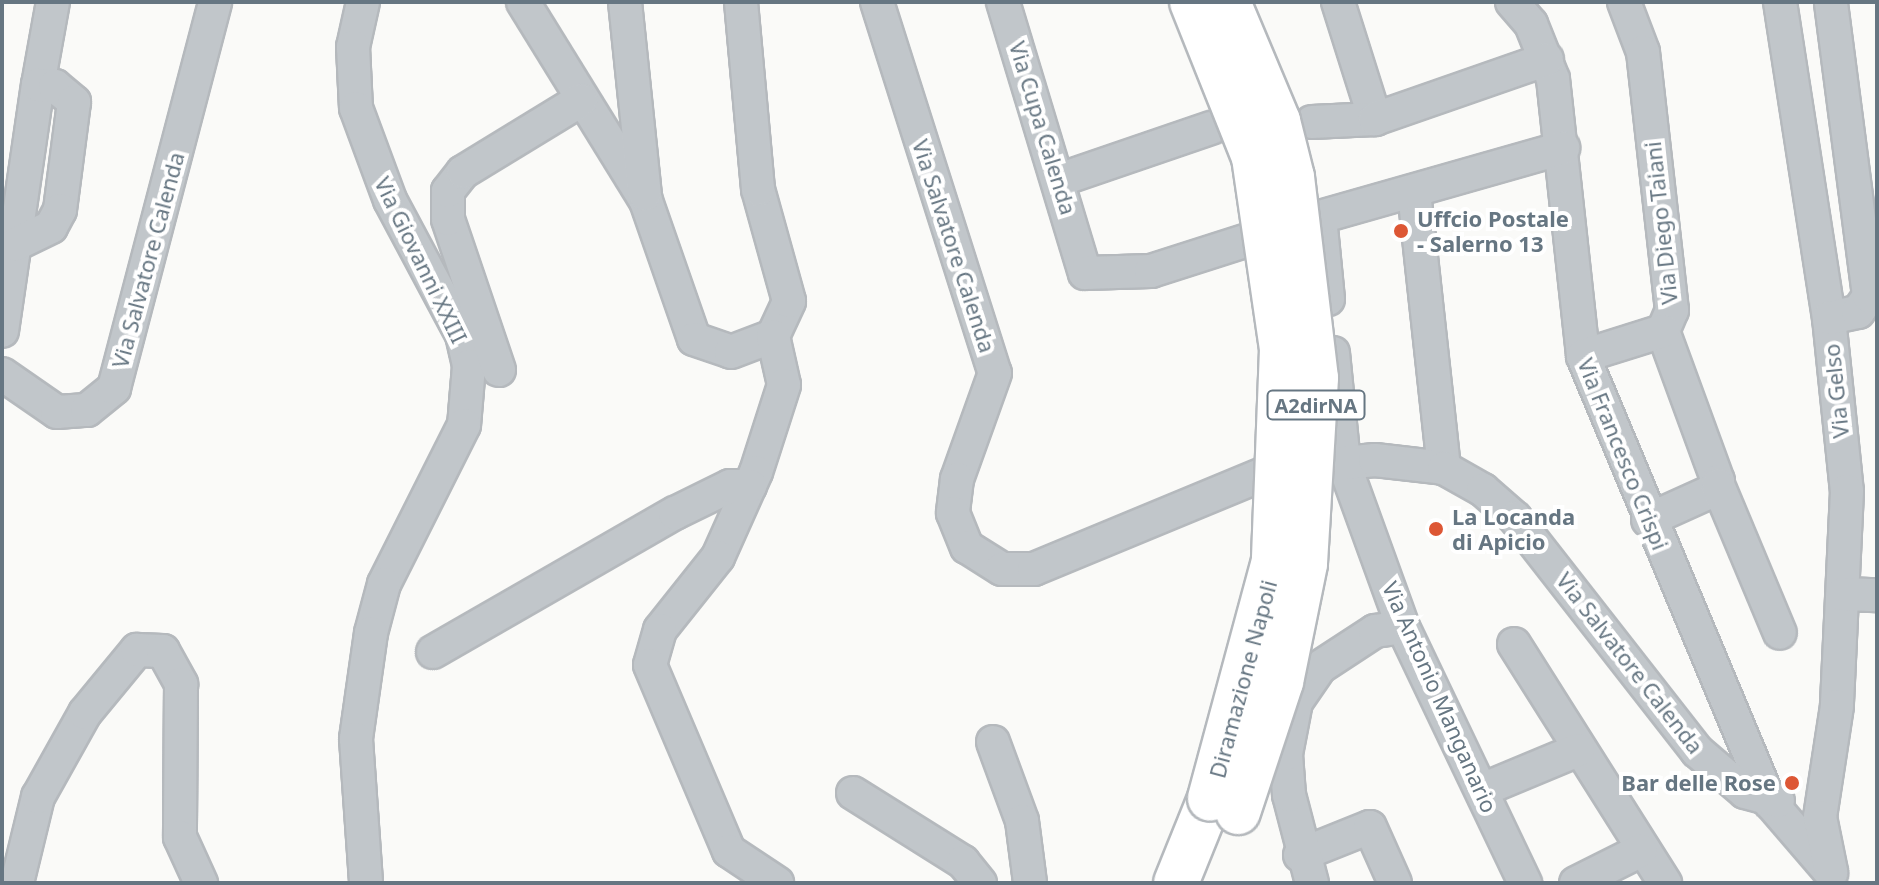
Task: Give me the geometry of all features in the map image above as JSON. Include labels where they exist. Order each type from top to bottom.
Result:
[{"type":"highway","name":"Diramazione Napoli","points":[[1192,2],[1254,157],[1282,349],[1274,561],[1209,883]]},
{"type":"highway","name":"Diramazione Napoli","points":[[1176,883],[1224,805],[1281,682],[1305,564],[1316,378],[1292,177],[1278,121],[1228,2]]},
{"type":"street","points":[[2,331],[16,244],[51,227],[60,210],[73,115],[70,94],[38,85],[53,2]]},
{"type":"street","name":"Via Salvatore Calenda","points":[[2,374],[57,412],[87,410],[114,388],[215,2]]},
{"type":"street","name":"Via Giovanni XXIII","points":[[363,2],[353,47],[356,108],[390,200],[462,335],[469,366],[464,425],[384,584],[371,633],[356,739],[366,883]]},
{"type":"street","points":[[523,2],[646,201]]},
{"type":"street","points":[[625,2],[646,201],[694,339],[731,352],[773,336]]},
{"type":"street","points":[[741,2],[758,189],[789,301],[773,336],[784,385],[750,486],[718,557],[660,630],[650,665],[729,851],[777,883]]},
{"type":"street","name":"Via Salvatore Calenda","points":[[877,2],[995,373],[957,479],[953,513],[967,547],[1002,569],[1034,569],[1263,474]]},
{"type":"street","name":"Via Cupa Calenda","points":[[1003,2],[1085,273],[1151,271],[1251,239]]},
{"type":"street","points":[[1338,2],[1375,119]]},
{"type":"street","name":"Via Francesco Crispi","points":[[1512,2],[1547,59],[1563,148],[1583,356],[1648,520],[1770,802]]},
{"type":"street","name":"Via Diego Taiani","points":[[1624,2],[1643,52],[1672,310],[1663,331],[1718,485],[1780,633]]},
{"type":"street","name":"Via Gelso","points":[[1780,2],[1829,318],[1847,491],[1831,783],[1820,817],[1833,878]]},
{"type":"street","points":[[1829,318],[1858,312],[1869,296],[1831,2]]},
{"type":"street","points":[[1312,122],[1375,119],[1547,59]]},
{"type":"street","points":[[499,370],[448,219],[448,191],[463,172],[581,100]]},
{"type":"street","points":[[1059,180],[1211,128]]},
{"type":"street","points":[[1444,468],[1414,192],[1563,148]]},
{"type":"street","name":"Via Antonio Manganario","points":[[1414,192],[1320,217],[1335,465],[1403,627],[1525,883]]},
{"type":"street","points":[[1583,356],[1663,331]]},
{"type":"street","name":"Via Salvatore Calenda","points":[[1335,465],[1375,460],[1444,468],[1515,518],[1697,751],[1745,792],[1770,802]]},
{"type":"street","points":[[1648,520],[1718,485]]},
{"type":"street","points":[[433,652],[675,513],[730,486],[750,486]]},
{"type":"street","points":[[1843,594],[1877,595]]},
{"type":"street","points":[[1395,883],[1370,827],[1306,869],[1286,754],[1296,702],[1320,667],[1375,631],[1403,627]]},
{"type":"street","points":[[1514,644],[1640,851],[1665,883]]},
{"type":"street","points":[[12,877],[38,797],[85,713],[137,650],[163,651],[179,675],[180,837],[201,883]]},
{"type":"street","points":[[993,742],[1022,821],[1030,883]]},
{"type":"street","points":[[1482,790],[1578,750]]},
{"type":"street","points":[[1770,802],[1810,798],[1831,783]]},
{"type":"street","points":[[853,793],[963,862],[980,883]]},
{"type":"street","points":[[1770,802],[1833,878]]},
{"type":"street","points":[[1576,883],[1640,851]]},
{"type":"place","name":"Uffcio Postale - Salerno 13","points":[[1401,231]]},
{"type":"place","name":"La Locanda di Apicio","points":[[1436,529]]},
{"type":"place","name":"Bar delle Rose","points":[[1792,783]]}]
